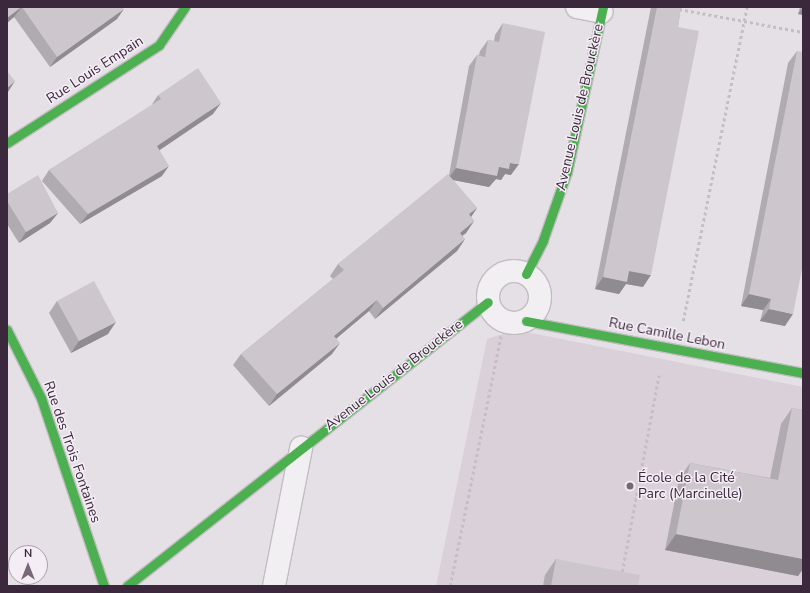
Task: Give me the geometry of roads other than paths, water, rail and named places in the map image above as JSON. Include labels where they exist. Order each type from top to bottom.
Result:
[{"type":"street","name":"Rue Louis Empain","points":[[7,143],[159,45],[185,7]]},
{"type":"street","points":[[577,7],[602,9]]},
{"type":"street","name":"Avenue Louis de Brouckère","points":[[526,274],[543,240],[567,172],[602,9]]},
{"type":"street","points":[[515,271],[526,274],[537,284],[541,298],[536,312],[526,321],[515,324],[504,322],[493,314],[488,302],[488,290],[494,280],[503,273],[515,271]]},
{"type":"street","name":"Avenue Louis de Brouckère","points":[[127,586],[488,302]]},
{"type":"street","name":"Rue Camille Lebon","points":[[526,321],[664,349],[803,374]]},
{"type":"street","name":"Rue des Trois Fontaines","points":[[7,330],[41,398],[104,586]]},
{"type":"street","points":[[274,586],[301,448]]},
{"type":"place","name":"École de la Cité Parc (Marcinelle)","points":[[630,486]]}]
